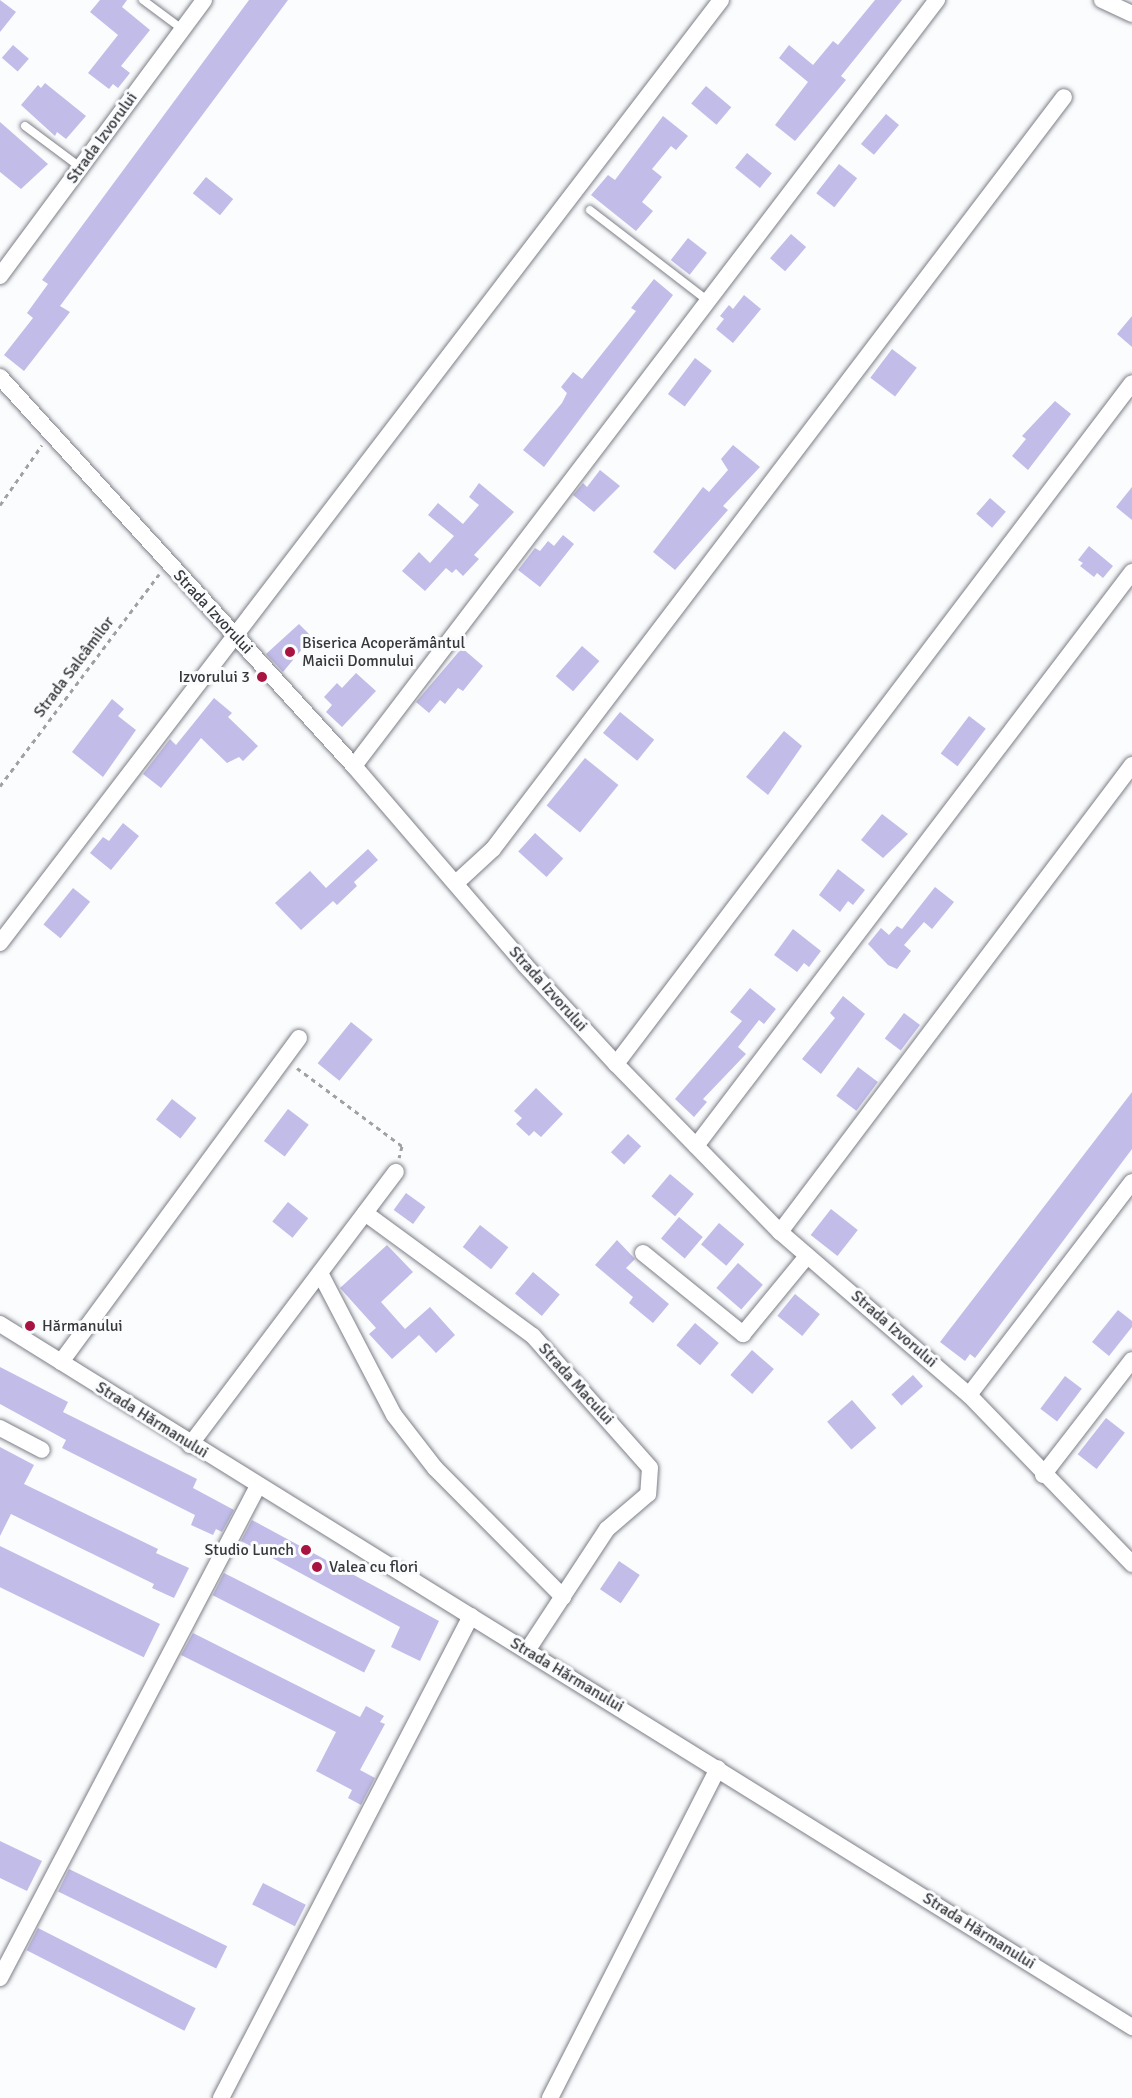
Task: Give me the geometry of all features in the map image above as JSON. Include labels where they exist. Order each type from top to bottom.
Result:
[{"type":"street","name":"Strada Izvorului","points":[[0,276],[204,0]]},
{"type":"street","points":[[0,943],[721,0]]},
{"type":"street","points":[[354,766],[937,0]]},
{"type":"street","points":[[1102,0],[1132,14]]},
{"type":"street","points":[[456,883],[493,849],[1064,97]]},
{"type":"street","name":"Strada Izvorului","points":[[0,377],[354,766],[616,1064],[780,1232],[969,1395],[1043,1475],[1132,1564]]},
{"type":"street","points":[[616,1064],[1132,383]]},
{"type":"street","points":[[696,1146],[1132,572]]},
{"type":"street","points":[[780,1232],[1132,765]]},
{"type":"street","points":[[61,1362],[299,1038]]},
{"type":"street","points":[[190,1445],[396,1172]]},
{"type":"street","points":[[969,1395],[1132,1182]]},
{"type":"street","name":"Strada Macului","points":[[365,1213],[533,1336],[650,1468],[648,1494],[608,1529],[527,1651]]},
{"type":"street","points":[[643,1253],[743,1334],[807,1256]]},
{"type":"street","points":[[320,1273],[394,1415],[435,1468],[563,1597]]},
{"type":"street","name":"Strada Hărmanului","points":[[0,1324],[190,1445],[718,1768],[1132,2027]]},
{"type":"street","points":[[1043,1475],[1132,1360]]},
{"type":"street","points":[[0,1428],[42,1450]]},
{"type":"street","points":[[0,1978],[258,1486]]},
{"type":"street","points":[[221,2098],[471,1616]]},
{"type":"street","points":[[550,2098],[718,1768]]},
{"type":"lane","points":[[143,0],[182,29]]},
{"type":"lane","points":[[24,126],[80,167]]},
{"type":"lane","points":[[590,210],[708,300]]},
{"type":"path","points":[[0,505],[50,434]]},
{"type":"path","name":"Strada Salcâmilor","points":[[0,786],[167,563]]},
{"type":"path","points":[[284,1059],[402,1146],[396,1172]]},
{"type":"building","points":[[0,0],[16,12],[0,32]]},
{"type":"building","points":[[100,0],[127,0],[122,7],[150,30],[121,66],[130,73],[118,88],[113,84],[109,89],[88,73],[118,35],[90,12]]},
{"type":"building","points":[[249,0],[288,0],[60,306],[70,312],[24,371],[4,355],[33,318],[27,313],[48,284],[42,280]]},
{"type":"building","points":[[875,0],[902,0],[841,76],[846,80],[795,141],[775,125],[808,82],[779,58],[789,45],[813,65],[833,41],[838,45]]},
{"type":"building","points":[[13,45],[29,59],[18,72],[2,58]]},
{"type":"building","points":[[45,83],[86,116],[66,139],[57,132],[55,136],[21,105],[38,85],[41,88]]},
{"type":"building","points":[[706,86],[731,107],[716,125],[691,104]]},
{"type":"building","points":[[886,114],[899,125],[874,155],[861,144]]},
{"type":"building","points":[[663,116],[688,136],[676,150],[671,146],[652,169],[662,177],[642,202],[653,211],[636,231],[591,195],[608,175],[615,180]]},
{"type":"building","points":[[0,122],[48,164],[21,189],[0,172]]},
{"type":"building","points":[[747,153],[772,173],[760,188],[735,168]]},
{"type":"building","points":[[839,164],[857,178],[834,207],[816,193]]},
{"type":"building","points":[[206,177],[233,199],[220,215],[193,193]]},
{"type":"building","points":[[791,234],[806,247],[785,271],[770,258]]},
{"type":"building","points":[[688,238],[707,253],[690,275],[671,260]]},
{"type":"building","points":[[654,279],[673,295],[544,467],[523,450],[562,403],[567,393],[561,387],[573,372],[582,379],[636,311],[631,308]]},
{"type":"building","points":[[744,295],[761,309],[733,343],[716,329],[724,319],[720,316],[729,305],[733,309]]},
{"type":"building","points":[[1132,316],[1132,347],[1117,334]]},
{"type":"building","points":[[892,349],[917,368],[895,396],[870,378]]},
{"type":"building","points":[[695,358],[712,371],[685,407],[668,394]]},
{"type":"building","points":[[1055,401],[1071,414],[1028,470],[1012,456],[1026,439],[1022,436]]},
{"type":"building","points":[[733,445],[760,467],[723,506],[728,510],[675,570],[653,552],[703,487],[709,492],[728,470],[721,459]]},
{"type":"building","points":[[600,470],[620,486],[594,512],[573,495],[583,483],[587,487]]},
{"type":"building","points":[[479,483],[514,512],[474,555],[479,559],[463,576],[456,569],[452,573],[446,568],[425,591],[402,571],[419,552],[430,563],[454,536],[428,515],[438,503],[463,524],[479,505],[469,497]]},
{"type":"building","points":[[1132,487],[1132,520],[1116,507]]},
{"type":"building","points":[[990,498],[1006,512],[992,528],[976,514]]},
{"type":"building","points":[[563,535],[574,544],[540,587],[518,570],[535,548],[540,551],[548,541],[554,546]]},
{"type":"building","points":[[1089,546],[1113,566],[1103,578],[1097,573],[1094,577],[1080,566],[1083,563],[1078,560]]},
{"type":"building","points":[[299,624],[312,637],[283,672],[266,654]]},
{"type":"building","points":[[582,646],[599,661],[573,691],[556,676]]},
{"type":"building","points":[[462,648],[483,666],[463,691],[458,688],[445,704],[440,700],[429,713],[416,702]]},
{"type":"building","points":[[356,673],[376,691],[342,727],[326,712],[332,705],[324,697],[337,683],[342,688]]},
{"type":"building","points":[[214,698],[232,713],[228,717],[258,746],[243,761],[239,757],[227,763],[201,738],[161,788],[143,774],[170,739],[176,745]]},
{"type":"building","points":[[112,699],[124,709],[118,716],[136,730],[103,777],[72,752]]},
{"type":"building","points":[[620,712],[654,740],[637,761],[603,733]]},
{"type":"building","points":[[969,716],[986,729],[957,766],[941,754]]},
{"type":"building","points":[[784,731],[802,746],[768,795],[746,777]]},
{"type":"building","points":[[585,758],[618,785],[580,832],[547,805]]},
{"type":"building","points":[[882,814],[908,834],[883,858],[861,840]]},
{"type":"building","points":[[123,823],[139,836],[111,870],[90,853],[103,837],[109,841]]},
{"type":"building","points":[[535,833],[563,858],[547,877],[518,852]]},
{"type":"building","points":[[368,849],[378,860],[354,882],[357,886],[337,905],[333,901],[301,930],[275,903],[310,871],[326,888]]},
{"type":"building","points":[[838,869],[865,890],[853,905],[848,901],[840,912],[819,895]]},
{"type":"building","points":[[935,887],[954,902],[932,929],[924,922],[904,945],[911,951],[897,969],[888,965],[868,944],[881,928],[889,935],[897,926],[902,929]]},
{"type":"building","points":[[73,888],[90,902],[61,938],[43,925]]},
{"type":"building","points":[[793,929],[821,951],[809,967],[804,963],[797,972],[774,955]]},
{"type":"building","points":[[750,988],[776,1009],[764,1024],[759,1020],[738,1047],[746,1054],[703,1099],[707,1102],[694,1117],[675,1099],[742,1021],[730,1012]]},
{"type":"building","points":[[843,996],[865,1014],[821,1074],[802,1059],[835,1018],[830,1013]]},
{"type":"building","points":[[904,1013],[920,1025],[901,1051],[885,1039]]},
{"type":"building","points":[[351,1022],[373,1040],[339,1081],[318,1063]]},
{"type":"building","points":[[858,1067],[878,1082],[856,1111],[836,1096]]},
{"type":"building","points":[[536,1088],[563,1114],[541,1137],[534,1131],[529,1136],[516,1124],[522,1118],[514,1111]]},
{"type":"building","points":[[1132,1092],[1132,1149],[975,1358],[970,1354],[965,1361],[940,1342]]},
{"type":"building","points":[[172,1099],[196,1118],[180,1139],[156,1119]]},
{"type":"building","points":[[288,1109],[309,1125],[285,1157],[264,1141]]},
{"type":"building","points":[[628,1134],[641,1146],[624,1165],[611,1152]]},
{"type":"building","points":[[670,1174],[694,1194],[675,1216],[651,1196]]},
{"type":"building","points":[[406,1193],[425,1207],[413,1224],[394,1210]]},
{"type":"building","points":[[288,1202],[308,1218],[292,1238],[272,1221]]},
{"type":"building","points":[[831,1209],[858,1230],[837,1256],[811,1235]]},
{"type":"building","points":[[679,1217],[703,1237],[685,1258],[661,1238]]},
{"type":"building","points":[[719,1223],[744,1244],[726,1266],[701,1244]]},
{"type":"building","points":[[480,1225],[508,1247],[491,1269],[463,1247]]},
{"type":"building","points":[[617,1240],[635,1259],[626,1268],[669,1304],[653,1323],[629,1303],[633,1297],[595,1265]]},
{"type":"building","points":[[387,1245],[413,1272],[381,1302],[405,1329],[430,1307],[455,1335],[436,1353],[419,1335],[392,1359],[369,1334],[376,1328],[340,1288]]},
{"type":"building","points":[[738,1263],[763,1285],[741,1310],[716,1288]]},
{"type":"building","points":[[533,1272],[560,1294],[542,1316],[515,1293]]},
{"type":"building","points":[[795,1294],[820,1314],[802,1336],[777,1316]]},
{"type":"building","points":[[1118,1310],[1132,1321],[1132,1327],[1109,1356],[1092,1342]]},
{"type":"building","points":[[695,1323],[719,1343],[700,1365],[676,1345]]},
{"type":"building","points":[[752,1350],[774,1369],[752,1394],[730,1375]]},
{"type":"building","points":[[0,1367],[68,1402],[63,1412],[197,1479],[193,1488],[234,1510],[222,1532],[216,1529],[213,1535],[191,1525],[195,1515],[62,1448],[66,1440],[0,1404]]},
{"type":"building","points":[[913,1375],[923,1386],[901,1406],[891,1394]]},
{"type":"building","points":[[1065,1376],[1082,1389],[1057,1421],[1040,1409]]},
{"type":"building","points":[[852,1400],[876,1428],[851,1450],[827,1422]]},
{"type":"building","points":[[1106,1418],[1125,1433],[1097,1469],[1078,1454]]},
{"type":"building","points":[[0,1447],[34,1465],[24,1484],[158,1549],[156,1553],[189,1568],[174,1598],[152,1588],[154,1584],[11,1514],[0,1536]]},
{"type":"building","points":[[252,1520],[439,1621],[420,1661],[391,1647],[400,1627],[241,1541]]},
{"type":"building","points":[[0,1546],[160,1624],[144,1657],[0,1587]]},
{"type":"building","points":[[619,1561],[640,1575],[621,1603],[600,1589]]},
{"type":"building","points":[[224,1573],[375,1650],[364,1672],[213,1595]]},
{"type":"building","points":[[193,1633],[360,1717],[366,1706],[384,1716],[380,1722],[385,1724],[360,1770],[375,1778],[361,1805],[348,1798],[352,1790],[316,1771],[336,1732],[181,1655]]},
{"type":"building","points":[[0,1841],[42,1861],[27,1891],[0,1878]]},
{"type":"building","points":[[69,1869],[227,1946],[216,1969],[58,1891]]},
{"type":"building","points":[[263,1883],[306,1905],[295,1926],[252,1904]]},
{"type":"building","points":[[38,1928],[196,2008],[184,2031],[27,1950]]},
{"type":"place","name":"Biserica Acoperământul Maicii Domnului","points":[[290,652]]},
{"type":"place","name":"Izvorului 3","points":[[262,677]]},
{"type":"place","name":"Hărmanului","points":[[30,1326]]},
{"type":"place","name":"Studio Lunch","points":[[306,1550]]},
{"type":"place","name":"Valea cu flori","points":[[317,1567]]}]
